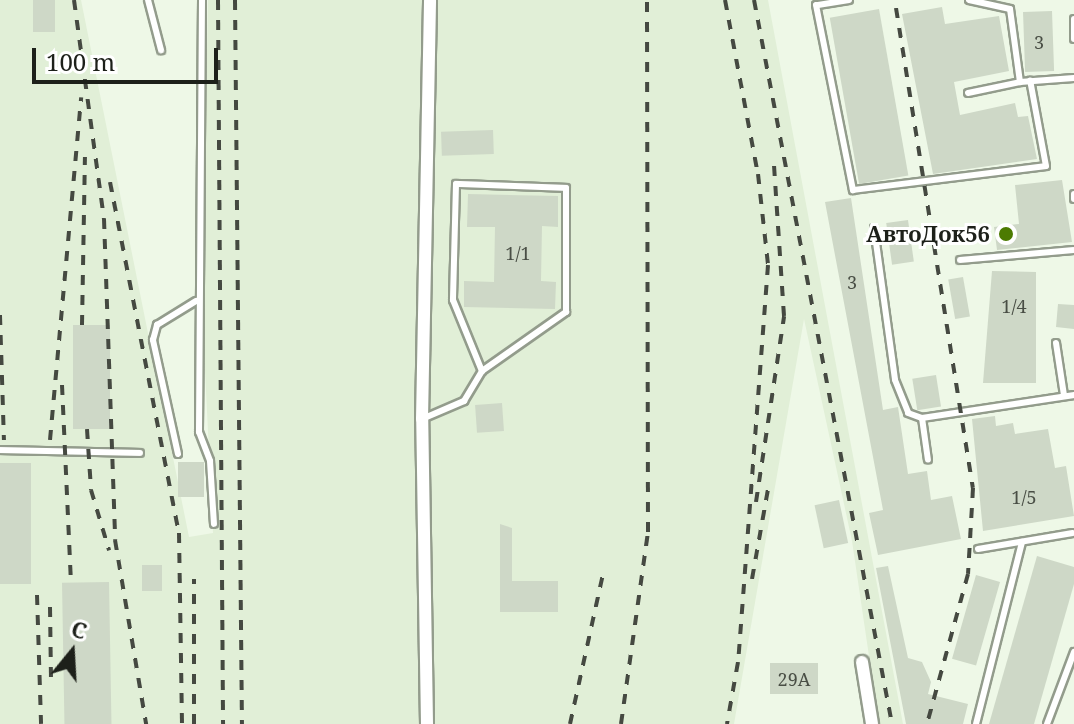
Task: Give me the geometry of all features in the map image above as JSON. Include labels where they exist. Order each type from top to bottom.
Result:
[{"type":"street","points":[[427,724],[422,419],[430,0]]},
{"type":"street","points":[[862,662],[872,724]]},
{"type":"lane","points":[[148,0],[161,50]]},
{"type":"lane","points":[[202,0],[196,301],[199,432],[210,461],[214,524]]},
{"type":"lane","points":[[849,0],[816,5],[853,190],[1046,166],[1030,80]]},
{"type":"lane","points":[[969,0],[1010,9],[1020,82]]},
{"type":"lane","points":[[1074,19],[1074,39]]},
{"type":"lane","points":[[968,93],[1030,80],[1074,78]]},
{"type":"lane","points":[[422,419],[464,401],[482,371],[566,312],[566,188],[456,184],[453,300],[482,371]]},
{"type":"lane","points":[[874,228],[899,400],[922,418],[928,460]]},
{"type":"lane","points":[[960,260],[1074,250]]},
{"type":"lane","points":[[178,454],[153,340],[157,325],[196,301]]},
{"type":"lane","points":[[1056,343],[1064,395]]},
{"type":"lane","points":[[922,418],[1074,395]]},
{"type":"lane","points":[[0,450],[140,453]]},
{"type":"lane","points":[[978,549],[1073,533]]},
{"type":"lane","points":[[976,724],[1022,542]]},
{"type":"lane","points":[[1047,724],[1074,652]]},
{"type":"shaded area","points":[[0,0],[81,0],[189,537],[213,533],[202,310],[208,0],[768,0],[903,724],[879,724],[852,541],[804,319],[734,724],[0,724]]},
{"type":"building","points":[[33,0],[55,0],[55,32],[33,32]]},
{"type":"building","points":[[942,7],[945,24],[999,16],[1009,71],[954,82],[960,115],[1015,103],[1018,117],[1028,116],[1037,159],[933,174],[902,14]]},
{"type":"building","points":[[879,9],[908,175],[859,184],[830,18]]},
{"type":"building","points":[[1052,11],[1054,71],[1025,72],[1023,12]]},
{"type":"building","points":[[493,130],[494,154],[442,156],[441,132]]},
{"type":"building","points":[[1062,180],[1072,242],[997,250],[994,227],[1019,224],[1015,185]]},
{"type":"building","points":[[468,194],[558,196],[558,227],[542,226],[541,281],[556,282],[555,309],[464,307],[464,281],[494,282],[495,227],[467,227]]},
{"type":"building","points":[[851,198],[883,410],[898,407],[908,474],[927,471],[931,500],[952,496],[961,539],[878,555],[869,513],[883,510],[825,202]]},
{"type":"building","points":[[908,220],[914,262],[892,265],[886,223]]},
{"type":"building","points":[[992,271],[1036,272],[1036,383],[983,383]]},
{"type":"building","points":[[963,277],[970,316],[955,319],[948,280]]},
{"type":"building","points":[[1058,304],[1074,305],[1074,329],[1056,327]]},
{"type":"building","points":[[73,325],[110,325],[110,429],[73,429]]},
{"type":"building","points":[[936,375],[941,407],[917,410],[912,379]]},
{"type":"building","points":[[502,403],[504,431],[477,433],[475,405]]},
{"type":"building","points":[[995,416],[996,426],[1013,423],[1015,434],[1048,429],[1055,468],[1066,466],[1074,516],[983,531],[972,419]]},
{"type":"building","points":[[178,462],[204,462],[204,497],[178,497]]},
{"type":"building","points":[[0,463],[31,463],[31,584],[0,584]]},
{"type":"building","points":[[839,500],[848,543],[824,548],[815,505]]},
{"type":"building","points":[[500,524],[512,528],[512,581],[558,581],[558,612],[500,612]]},
{"type":"building","points":[[1037,556],[1074,567],[1074,584],[1034,724],[989,724]]},
{"type":"building","points":[[142,565],[162,565],[162,591],[142,591]]},
{"type":"building","points":[[888,566],[908,658],[922,662],[931,682],[928,694],[968,704],[963,724],[906,724],[876,568]]},
{"type":"building","points":[[976,575],[1000,582],[976,666],[952,659]]},
{"type":"building","points":[[109,582],[111,724],[64,724],[62,583]]},
{"type":"building","points":[[770,663],[818,663],[818,694],[770,694]]},
{"type":"railway","points":[[74,0],[104,219],[115,540],[146,724]]},
{"type":"railway","points":[[218,0],[223,724]]},
{"type":"railway","points":[[235,0],[242,724]]},
{"type":"railway","points":[[621,724],[648,532],[647,0]]},
{"type":"railway","points":[[725,0],[758,174],[768,265],[738,662],[727,724]]},
{"type":"railway","points":[[754,0],[892,724]]},
{"type":"railway","points":[[896,8],[973,488],[968,574],[927,724]]},
{"type":"railway","points":[[50,440],[81,97]]},
{"type":"railway","points":[[82,325],[85,157]]},
{"type":"railway","points":[[756,502],[784,316],[774,165]]},
{"type":"railway","points":[[110,182],[179,533],[182,724]]},
{"type":"railway","points":[[0,315],[4,440]]},
{"type":"railway","points":[[62,385],[71,580]]},
{"type":"railway","points":[[87,429],[91,490],[109,550]]},
{"type":"railway","points":[[752,579],[768,489]]},
{"type":"railway","points":[[570,724],[603,574]]},
{"type":"railway","points":[[194,579],[194,724]]},
{"type":"railway","points":[[37,595],[41,724]]},
{"type":"railway","points":[[50,607],[51,683]]},
{"type":"place","name":"АвтоДок56","points":[[1006,234]]}]
